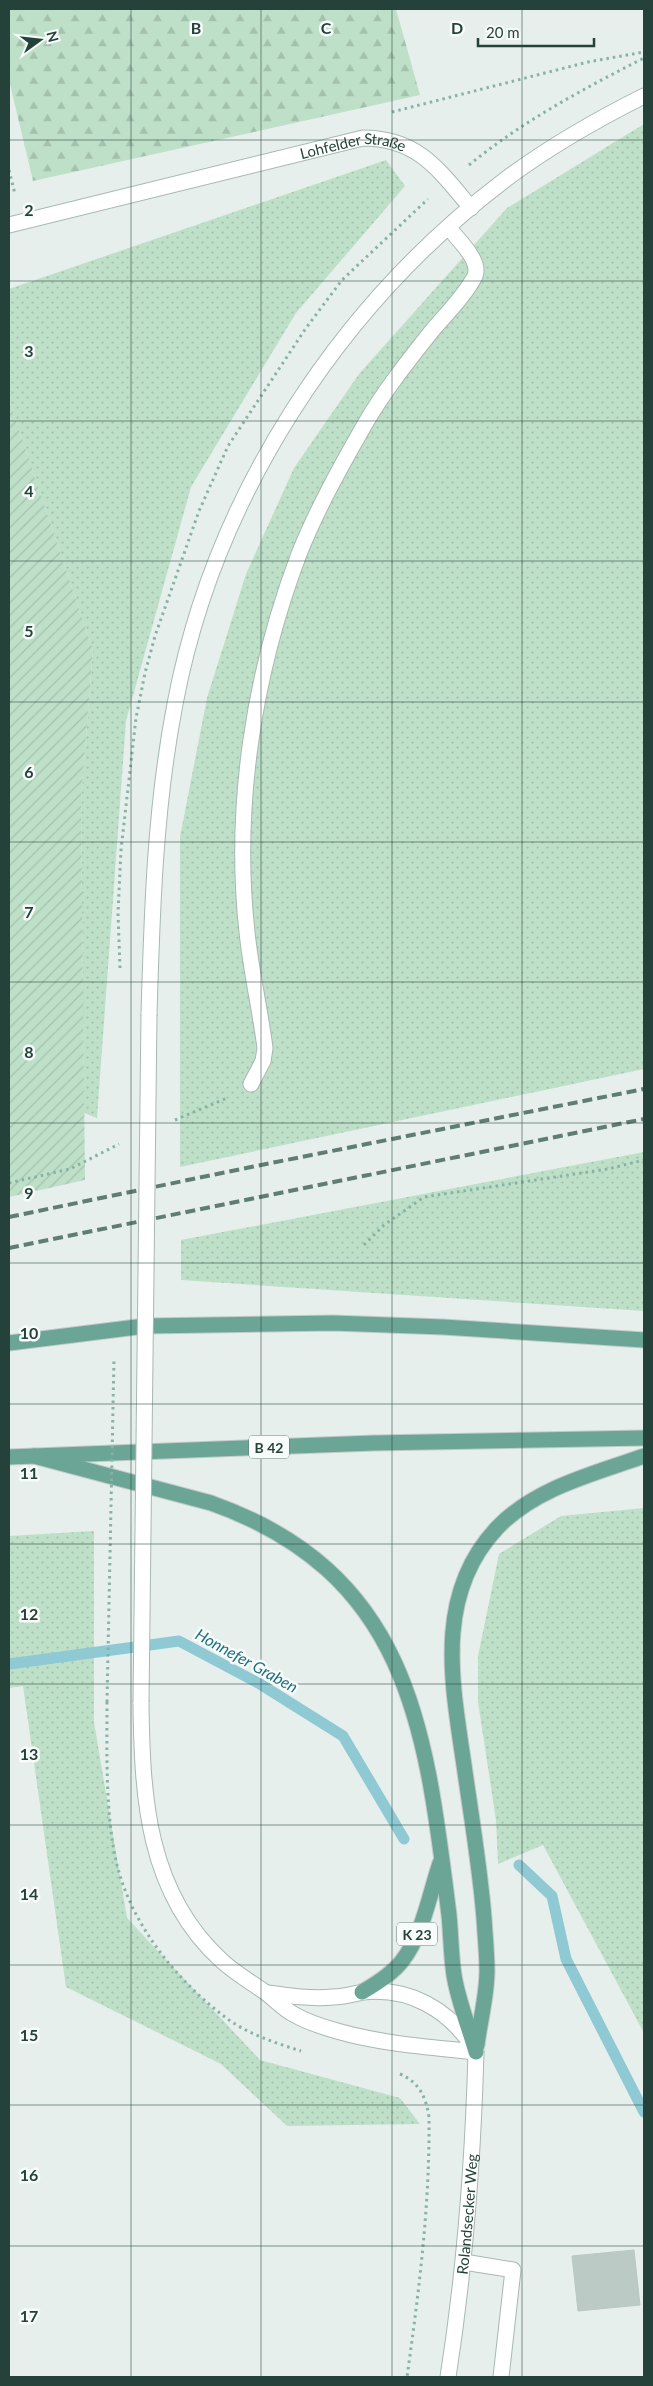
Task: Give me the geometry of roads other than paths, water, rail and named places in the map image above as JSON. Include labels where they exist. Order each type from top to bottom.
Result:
[{"type":"main road","points":[[9,1342],[145,1326],[333,1323],[443,1327],[644,1340]]},
{"type":"main road","name":"B 42","points":[[9,1458],[374,1443],[644,1438]]},
{"type":"main road","points":[[34,1456],[238,1513],[293,1544],[330,1572],[355,1597],[379,1630],[402,1677],[422,1741],[433,1795],[442,1857],[454,1977],[476,2052]]},
{"type":"main road","points":[[476,2052],[487,1972],[476,1848],[453,1691],[451,1646],[455,1609],[464,1581],[479,1549],[498,1527],[520,1508],[544,1493],[644,1456]]},
{"type":"main road","name":"K 23","points":[[362,1992],[402,1962],[418,1930],[442,1857]]},
{"type":"street","points":[[251,1084],[263,1061],[265,1048],[247,932],[243,839],[253,721],[280,611],[300,553],[367,421],[475,276],[477,271],[473,260],[449,228],[471,208],[541,155],[644,96]]},
{"type":"street","name":"Lohfelder Straße","points":[[9,225],[363,138],[396,142],[426,158],[439,168],[471,208]]},
{"type":"street","name":"K 23","points":[[449,228],[394,280],[362,316],[301,399],[260,467],[237,512],[210,578],[189,641],[170,732],[163,771],[154,870],[149,1014],[141,1749],[148,1814],[154,1845],[170,1892],[204,1942],[216,1955],[294,2015],[338,2031],[405,2044],[476,2052]]},
{"type":"street","name":"K 23","points":[[266,1992],[317,1998],[362,1992],[396,1992],[422,2000],[463,2032],[476,2052]]},
{"type":"street","name":"Rolandsecker Weg","points":[[448,2377],[464,2262],[474,2122],[476,2052]]},
{"type":"street","points":[[464,2262],[513,2270],[501,2377]]},
{"type":"waterway","name":"Honnefer Graben","points":[[9,1664],[179,1641],[260,1684],[343,1736],[404,1839]]},
{"type":"waterway","name":"Honnefer Graben","points":[[519,1865],[552,1896],[566,1959],[644,2112]]},
{"type":"railway","points":[[9,1217],[644,1089]]},
{"type":"railway","points":[[9,1248],[644,1119]]}]
